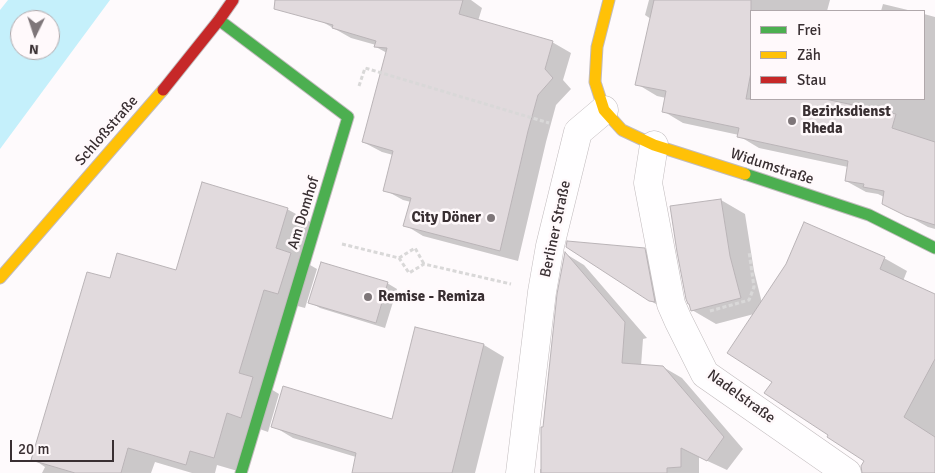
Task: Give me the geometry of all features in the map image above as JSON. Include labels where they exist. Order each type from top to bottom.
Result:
[{"type":"street","name":"Schloßstraße","points":[[0,278],[127,132],[219,20],[233,0]]},
{"type":"street","points":[[578,132],[604,110],[595,82],[597,47],[609,0]]},
{"type":"street","points":[[219,20],[348,117]]},
{"type":"street","name":"Widumstraße","points":[[604,110],[622,130],[654,145],[869,215],[935,248]]},
{"type":"street","name":"Am Domhof","points":[[241,473],[348,117]]},
{"type":"street","name":"Berliner Straße","points":[[520,473],[542,292],[550,246],[578,132]]},
{"type":"street","name":"Nadelstraße","points":[[654,145],[648,183],[671,304],[705,374],[847,473]]},
{"type":"path","points":[[348,117],[365,68],[578,132]]},
{"type":"path","points":[[312,236],[399,258],[409,273],[424,264],[542,292]]},
{"type":"path","points":[[399,258],[415,248],[424,264]]},
{"type":"path","points":[[678,320],[749,300],[754,287],[750,251]]},
{"type":"water","points":[[8,0],[110,0],[0,149],[0,10]]},
{"type":"building","points":[[275,0],[463,0],[459,14],[553,41],[545,69],[553,78],[538,95],[500,251],[403,226],[411,198],[383,191],[393,151],[362,142],[387,48],[374,47],[376,41],[332,28],[333,25],[274,9]]},
{"type":"building","points":[[654,0],[751,0],[750,77],[746,99],[830,100],[896,114],[892,128],[935,142],[935,225],[906,216],[882,204],[884,191],[863,187],[864,184],[845,181],[848,161],[737,137],[739,128],[662,112],[666,91],[635,85]]},
{"type":"building","points":[[202,182],[288,208],[276,248],[291,253],[278,294],[264,290],[239,373],[253,377],[241,418],[227,413],[214,458],[190,451],[186,465],[128,448],[121,473],[75,473],[31,460],[87,272],[110,278],[117,253],[176,270]]},
{"type":"building","points":[[721,199],[730,256],[741,298],[691,311],[686,299],[670,206]]},
{"type":"building","points":[[804,222],[885,257],[880,269],[935,294],[935,359],[904,417],[935,437],[935,473],[862,473],[861,466],[864,461],[764,393],[772,382],[727,353],[786,264]]},
{"type":"building","points":[[567,241],[645,248],[655,302],[649,301],[566,247]]},
{"type":"building","points":[[565,252],[625,322],[622,363],[663,366],[724,437],[707,461],[681,448],[681,467],[667,468],[667,473],[541,473],[541,427],[543,427],[557,294]]},
{"type":"building","points":[[321,262],[388,282],[376,323],[308,303]]},
{"type":"building","points":[[415,327],[484,344],[452,473],[352,473],[356,453],[271,427],[283,386],[392,419]]},
{"type":"traffic: fast","points":[[219,20],[348,117],[241,473]]},
{"type":"traffic: fast","points":[[745,174],[869,215],[935,248]]},
{"type":"traffic: slow","points":[[609,0],[597,47],[595,82],[604,110],[622,130],[654,145],[745,174]]},
{"type":"traffic: slow","points":[[0,278],[163,90]]},
{"type":"traffic: jam","points":[[163,90],[233,0]]},
{"type":"place","name":"Bezirksdienst Rheda","points":[[792,121]]},
{"type":"place","name":"City Döner","points":[[491,218]]},
{"type":"place","name":"Remise - Remiza","points":[[368,297]]}]
